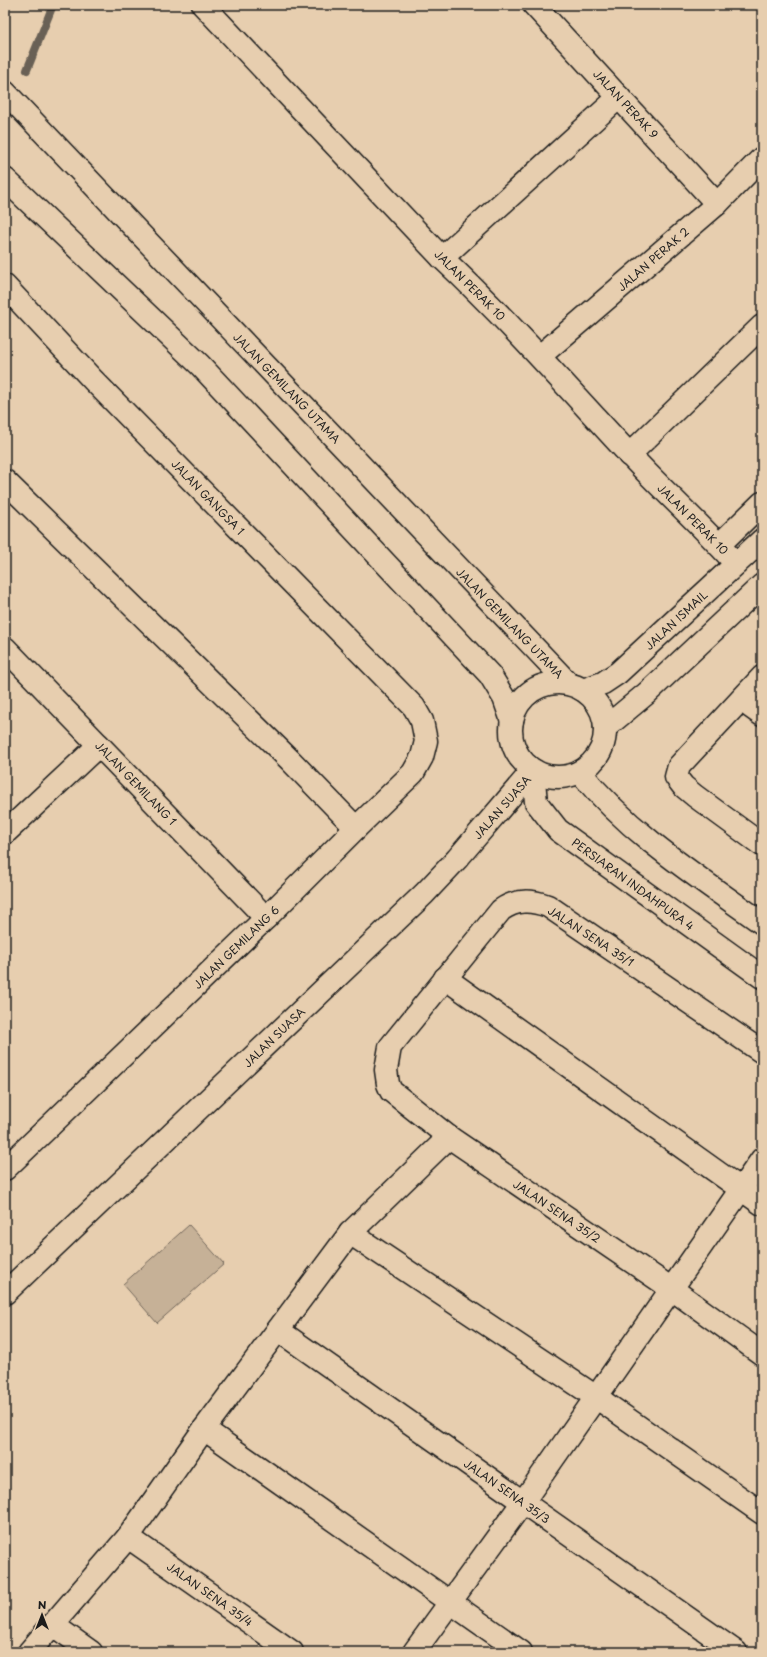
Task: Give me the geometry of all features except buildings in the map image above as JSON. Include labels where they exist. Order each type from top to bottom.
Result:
[{"type":"street","name":"JALAN PERAK 10","points":[[203,5],[442,258],[476,290],[540,356],[629,455],[736,564]]},
{"type":"street","name":"JALAN PERAK 9","points":[[534,5],[717,204]]},
{"type":"street","name":"JALAN GEMILANG UTAMA","points":[[5,92],[576,687]]},
{"type":"street","points":[[442,258],[619,97]]},
{"type":"street","name":"JALAN PERAK 2","points":[[540,356],[717,204],[762,158]]},
{"type":"street","points":[[5,179],[205,370],[490,675],[504,698],[512,721]]},
{"type":"street","name":"JALAN GANGSA 1","points":[[5,286],[94,381],[414,707]]},
{"type":"street","points":[[629,455],[762,326]]},
{"type":"street","points":[[5,481],[290,760],[356,828]]},
{"type":"street","points":[[719,545],[762,502]]},
{"type":"street","name":"JALAN ISMAIL","points":[[576,687],[603,682],[618,673],[762,540]]},
{"type":"street","points":[[605,728],[646,693],[762,585]]},
{"type":"street","name":"JALAN GEMILANG 1","points":[[5,648],[266,918]]},
{"type":"street","points":[[762,677],[685,759],[679,766],[676,777],[683,786],[762,845]]},
{"type":"street","points":[[546,685],[576,687],[594,700],[602,713],[605,728],[604,741],[592,764],[580,772],[554,777],[533,770],[522,761],[515,749],[511,735],[512,721],[517,707],[525,696],[546,685]]},
{"type":"street","points":[[741,700],[762,715]]},
{"type":"street","name":"JALAN GEMILANG 6","points":[[5,1169],[266,918],[356,828],[413,774],[422,757],[426,741],[422,721],[414,707]]},
{"type":"street","points":[[5,833],[99,745]]},
{"type":"street","name":"PERSIARAN INDAHPURA 4","points":[[533,770],[536,802],[558,830],[762,977]]},
{"type":"street","name":"JALAN SUASA","points":[[5,1293],[424,894],[457,859],[533,770]]},
{"type":"street","points":[[580,772],[601,796],[666,855],[762,923]]},
{"type":"street","name":"JALAN SENA 35/1","points":[[390,1047],[501,910],[510,904],[535,902],[548,906],[762,1052]]},
{"type":"street","points":[[445,978],[762,1204]]},
{"type":"street","name":"JALAN SENA 35/2","points":[[390,1047],[386,1070],[388,1084],[391,1091],[449,1137],[672,1290],[762,1354]]},
{"type":"street","points":[[29,1652],[128,1537],[204,1429],[350,1233],[449,1137]]},
{"type":"street","points":[[414,1652],[523,1502],[762,1159]]},
{"type":"street","points":[[350,1233],[596,1396],[762,1513]]},
{"type":"street","name":"JALAN SENA 35/3","points":[[278,1330],[736,1652]]},
{"type":"street","points":[[204,1429],[521,1652]]},
{"type":"street","name":"JALAN SENA 35/4","points":[[128,1537],[292,1652]]},
{"type":"street","points":[[53,1625],[91,1652]]},
{"type":"shaded area","points":[[189,1225],[224,1264],[157,1323],[123,1284]]},
{"type":"waterway","points":[[27,70],[53,5]]}]
